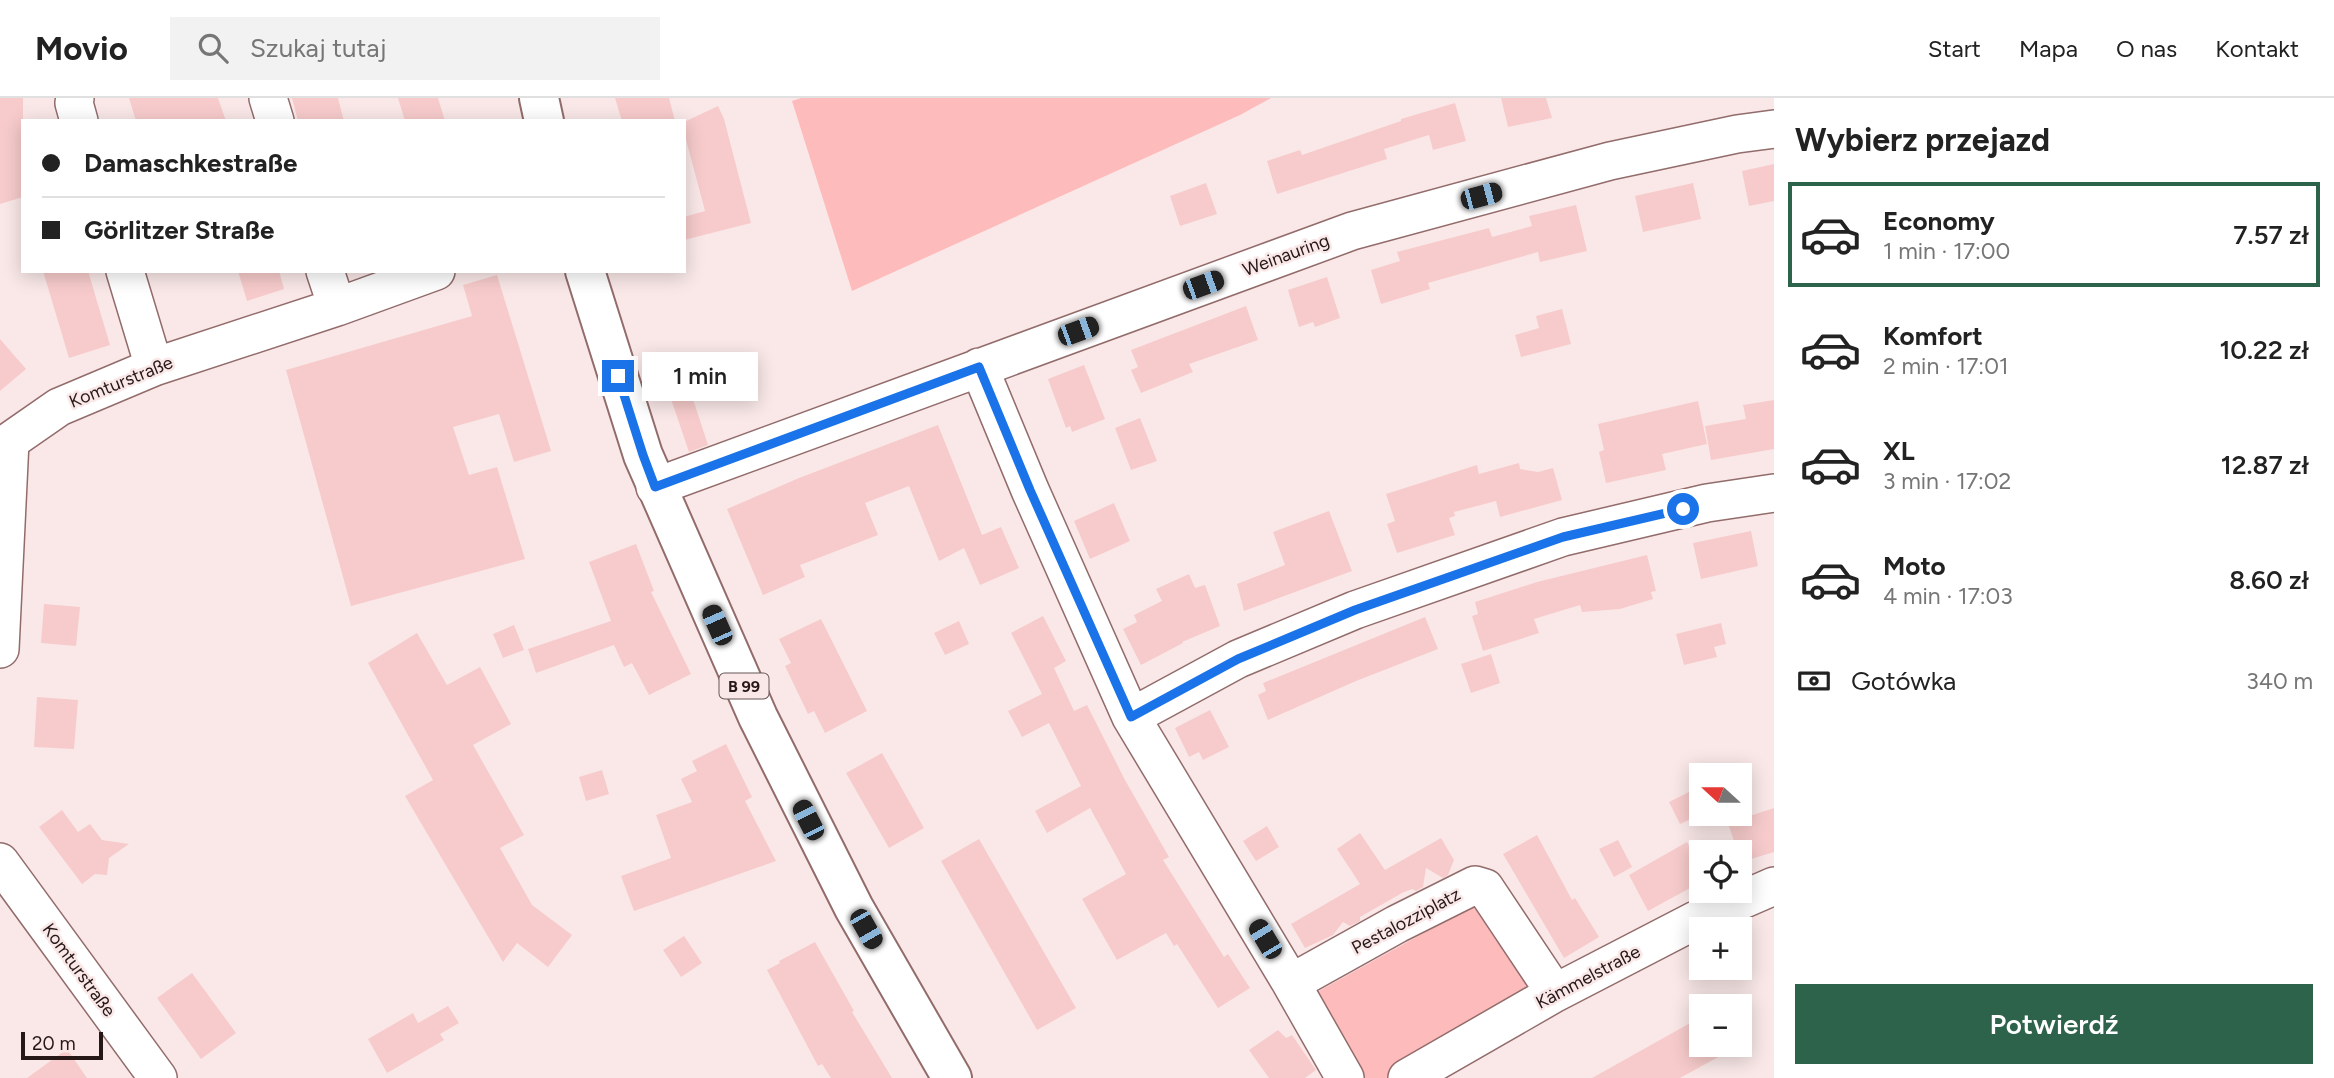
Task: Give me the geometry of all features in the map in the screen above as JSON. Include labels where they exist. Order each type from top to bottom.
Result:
[{"type":"main road","points":[[538,98],[543,119]]},
{"type":"main road","name":"B 99","points":[[587,273],[655,487],[758,717],[854,908],[953,1078]]},
{"type":"street","points":[[75,98],[78,119]]},
{"type":"street","points":[[268,98],[274,119]]},
{"type":"street","name":"Weinauring","points":[[655,487],[1352,231],[1610,161],[1737,134],[1774,129]]},
{"type":"street","points":[[126,273],[154,367]]},
{"type":"street","points":[[326,273],[337,307]]},
{"type":"street","name":"Komturstraße","points":[[0,649],[10,441],[59,407],[154,367],[430,273]]},
{"type":"street","points":[[979,367],[1030,490],[1131,717],[1345,1078]]},
{"type":"street","points":[[1131,717],[1238,659],[1331,620],[1563,537],[1707,503],[1774,493]]},
{"type":"street","name":"Komturstraße","points":[[0,862],[158,1078]]},
{"type":"street","name":"Pestalozziplatz","points":[[1291,984],[1396,924],[1475,886],[1485,888],[1555,993]]},
{"type":"street","name":"Kämmelstraße","points":[[1407,1078],[1555,993],[1696,920],[1774,886]]},
{"type":"shaded area","points":[[801,98],[1271,98],[1240,115],[852,291],[792,101]]},
{"type":"shaded area","points":[[1478,903],[1533,994],[1392,1078],[1356,1078],[1306,998]]},
{"type":"building","points":[[0,98],[23,98],[21,198],[0,204]]},
{"type":"building","points":[[129,98],[218,98],[225,119],[135,119]]},
{"type":"building","points":[[292,98],[338,98],[343,119],[297,119]]},
{"type":"building","points":[[398,98],[438,98],[444,119],[404,119]]},
{"type":"building","points":[[615,98],[669,98],[674,119],[621,119]]},
{"type":"building","points":[[1501,98],[1546,98],[1552,118],[1508,127]]},
{"type":"building","points":[[1455,103],[1466,141],[1433,150],[1429,135],[1384,149],[1387,159],[1277,194],[1267,161],[1300,150],[1302,155],[1401,119]]},
{"type":"building","points":[[718,106],[724,119],[751,223],[686,239],[686,216],[705,211],[686,140],[686,121]]},
{"type":"building","points":[[1774,164],[1774,201],[1749,206],[1742,171]]},
{"type":"building","points":[[1206,183],[1217,214],[1180,226],[1170,196]]},
{"type":"building","points":[[1693,183],[1701,219],[1643,232],[1635,196]]},
{"type":"building","points":[[1576,205],[1587,251],[1540,262],[1538,252],[1428,283],[1430,289],[1381,304],[1371,270],[1400,261],[1397,252],[1489,228],[1492,237],[1532,226],[1529,216]]},
{"type":"building","points":[[44,273],[89,273],[110,345],[69,358]]},
{"type":"building","points":[[239,273],[280,273],[284,289],[247,301]]},
{"type":"building","points":[[497,275],[551,451],[514,462],[499,414],[453,427],[469,475],[497,467],[525,559],[351,606],[286,370],[472,316],[463,285]]},
{"type":"building","points":[[1327,277],[1340,318],[1315,327],[1313,322],[1299,327],[1288,290]]},
{"type":"building","points":[[1246,306],[1258,340],[1189,364],[1193,372],[1141,393],[1131,370],[1138,367],[1131,350]]},
{"type":"building","points":[[1562,309],[1571,344],[1521,357],[1515,335],[1539,328],[1536,316]]},
{"type":"building","points":[[0,339],[26,369],[0,391]]},
{"type":"building","points":[[1084,365],[1105,419],[1072,432],[1070,426],[1066,428],[1048,379]]},
{"type":"building","points":[[691,393],[708,445],[689,452],[671,399]]},
{"type":"building","points":[[1774,400],[1774,449],[1711,460],[1705,426],[1746,419],[1743,405]]},
{"type":"building","points":[[1698,401],[1707,444],[1662,454],[1666,470],[1606,483],[1599,452],[1604,450],[1598,424]]},
{"type":"building","points":[[1140,418],[1157,461],[1131,470],[1115,428]]},
{"type":"building","points":[[938,425],[982,535],[1001,527],[1019,568],[980,585],[964,548],[939,561],[909,486],[865,503],[878,535],[800,565],[805,577],[763,595],[727,509],[799,478]]},
{"type":"building","points":[[1519,463],[1520,469],[1538,472],[1553,468],[1562,500],[1500,517],[1496,501],[1454,512],[1455,516],[1449,518],[1455,535],[1397,553],[1387,524],[1395,521],[1386,494],[1477,465],[1479,474]]},
{"type":"building","points":[[1114,503],[1130,541],[1090,559],[1074,521]]},
{"type":"building","points":[[1329,511],[1352,571],[1244,611],[1237,584],[1285,565],[1273,532]]},
{"type":"building","points":[[1751,531],[1758,566],[1701,579],[1693,543]]},
{"type":"building","points":[[636,544],[654,591],[651,592],[691,674],[649,695],[632,663],[624,667],[614,645],[536,673],[528,649],[611,621],[589,562]]},
{"type":"building","points":[[1647,555],[1656,591],[1651,592],[1653,599],[1620,609],[1582,612],[1580,605],[1534,619],[1539,633],[1483,651],[1472,616],[1478,614],[1475,602],[1537,582]]},
{"type":"building","points":[[1189,574],[1195,588],[1205,585],[1220,626],[1182,642],[1141,665],[1123,629],[1137,622],[1134,615],[1162,601],[1156,589]]},
{"type":"building","points":[[44,604],[80,607],[76,646],[41,643]]},
{"type":"building","points":[[1043,616],[1066,661],[1054,668],[1074,711],[1087,705],[1125,780],[1169,857],[1163,860],[1224,957],[1228,954],[1250,988],[1218,1008],[1177,944],[1174,946],[1166,933],[1117,960],[1082,899],[1126,874],[1090,808],[1047,833],[1035,811],[1081,786],[1049,723],[1022,737],[1008,711],[1042,694],[1011,633]]},
{"type":"building","points":[[1425,617],[1438,649],[1268,720],[1258,695],[1266,691],[1263,683]]},
{"type":"building","points":[[821,619],[867,711],[825,733],[814,711],[808,714],[785,666],[791,663],[779,639]]},
{"type":"building","points":[[959,621],[969,644],[945,655],[934,633]]},
{"type":"building","points":[[1721,623],[1726,644],[1714,647],[1717,657],[1684,665],[1676,634]]},
{"type":"building","points":[[514,625],[524,650],[503,658],[493,634]]},
{"type":"building","points":[[417,633],[447,685],[480,667],[511,724],[473,745],[524,835],[500,848],[532,905],[572,935],[548,967],[517,943],[503,962],[405,796],[433,780],[368,663]]},
{"type":"building","points":[[1491,654],[1500,683],[1471,693],[1461,664]]},
{"type":"building","points":[[37,697],[78,700],[74,749],[34,747]]},
{"type":"building","points":[[1210,710],[1229,747],[1203,760],[1199,752],[1189,757],[1175,728]]},
{"type":"building","points":[[726,744],[752,797],[745,801],[776,861],[634,911],[621,876],[671,858],[656,815],[692,802],[681,779],[697,771],[692,761]]},
{"type":"building","points":[[882,753],[924,828],[889,848],[846,773]]},
{"type":"building","points":[[602,770],[609,794],[586,801],[579,777]]},
{"type":"building","points":[[1689,792],[1689,820],[1680,824],[1669,802]]},
{"type":"building","points":[[1774,808],[1774,852],[1752,859],[1752,840],[1734,840],[1729,826],[1752,826],[1752,815]]},
{"type":"building","points":[[62,810],[78,832],[90,824],[102,840],[129,844],[109,858],[107,875],[95,874],[82,884],[39,827]]},
{"type":"building","points":[[1267,826],[1279,847],[1256,861],[1243,841]]},
{"type":"building","points":[[1360,833],[1385,870],[1441,838],[1454,860],[1448,875],[1443,878],[1426,868],[1423,887],[1402,893],[1360,917],[1360,921],[1350,926],[1343,922],[1333,935],[1305,948],[1291,924],[1360,884],[1337,849]]},
{"type":"building","points":[[1537,835],[1572,900],[1575,898],[1599,937],[1564,958],[1503,854]]},
{"type":"building","points":[[979,839],[1076,1008],[1037,1030],[941,861]]},
{"type":"building","points":[[1618,840],[1632,867],[1614,877],[1599,849]]},
{"type":"building","points":[[1687,842],[1689,846],[1689,889],[1648,911],[1629,875]]},
{"type":"building","points":[[684,936],[702,963],[681,977],[663,950]]},
{"type":"building","points":[[815,942],[854,1011],[852,1012],[892,1078],[831,1078],[822,1064],[818,1066],[767,970]]},
{"type":"building","points":[[192,973],[236,1033],[201,1059],[157,998]]},
{"type":"building","points":[[448,1006],[459,1023],[440,1034],[444,1040],[387,1073],[368,1039],[413,1013],[418,1023]]},
{"type":"building","points":[[1689,1024],[1689,1057],[1718,1057],[1680,1078],[1592,1078]]},
{"type":"building","points":[[1278,1030],[1286,1038],[1292,1035],[1316,1070],[1305,1078],[1269,1078],[1249,1050]]},
{"type":"building","points":[[67,1049],[87,1078],[27,1078]]},
{"type":"route","points":[[618,376],[655,487],[979,367],[1030,490],[1131,717],[1238,659],[1355,610],[1563,537],[1683,509]]}]
